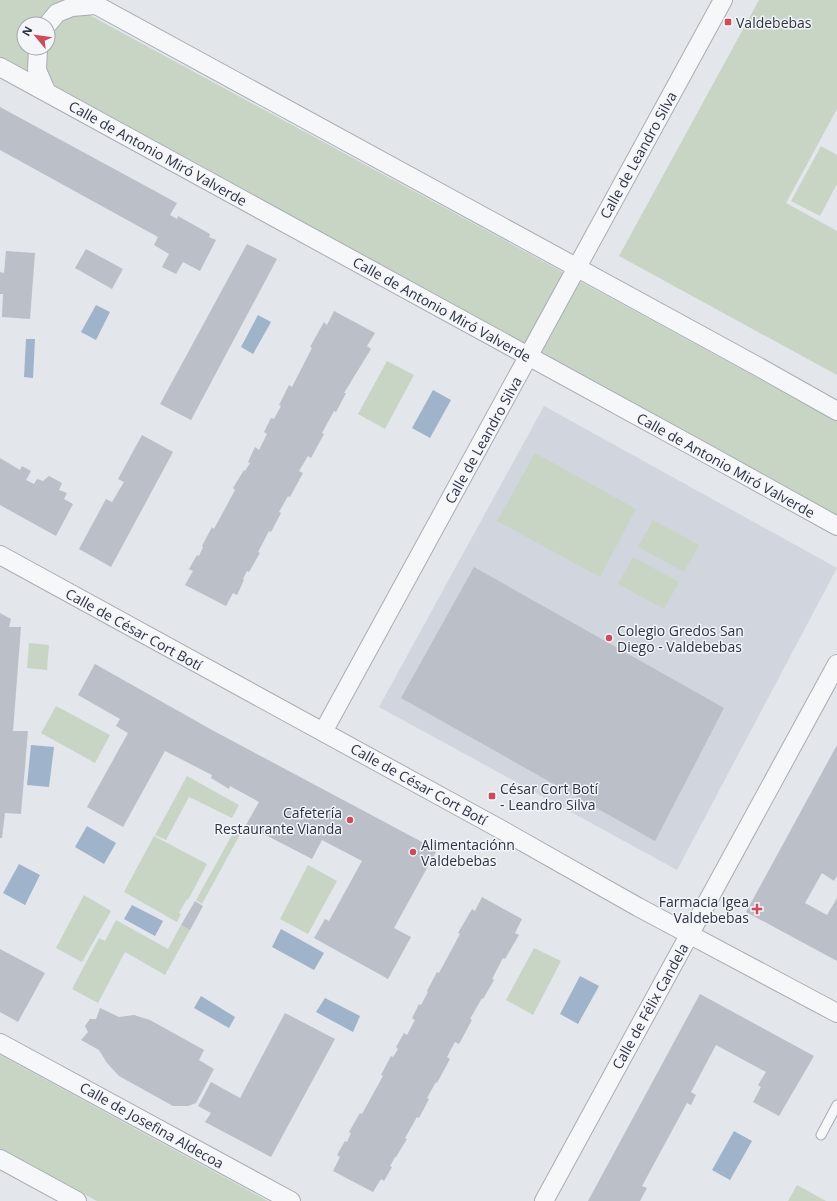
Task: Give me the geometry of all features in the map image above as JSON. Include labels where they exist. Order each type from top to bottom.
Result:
[{"type":"street","name":"Calle de Leandro Silva","points":[[323,732],[723,0]]},
{"type":"street","points":[[55,16],[57,13],[72,7],[91,2],[837,411]]},
{"type":"street","points":[[38,56],[37,70],[47,93]]},
{"type":"street","name":"Calle de Antonio Miró Valverde","points":[[0,67],[837,526]]},
{"type":"street","name":"Calle de César Cort Botí","points":[[0,556],[495,826],[638,907],[837,1014]]},
{"type":"street","name":"Calle de Félix Candela","points":[[544,1201],[837,664]]},
{"type":"street","name":"Calle de Josefina Aldecoa","points":[[5,1047],[291,1201]]},
{"type":"street","points":[[0,1159],[77,1201]]},
{"type":"lane","points":[[821,1135],[837,1105]]},
{"type":"shaded area","name":"Colegio Gredos San Diego - Valdebebas","points":[[544,406],[837,568],[677,870],[379,707]]},
{"type":"green space","points":[[0,0],[62,0],[837,421],[837,516],[0,59]]},
{"type":"green space","points":[[759,0],[837,0],[837,109],[786,203],[837,231],[837,375],[619,256]]},
{"type":"green space","points":[[821,146],[837,155],[837,184],[820,216],[791,201]]},
{"type":"green space","points":[[387,361],[414,375],[385,429],[358,414]]},
{"type":"green space","points":[[535,453],[636,509],[600,577],[497,521]]},
{"type":"green space","points":[[653,520],[699,545],[684,572],[638,547]]},
{"type":"green space","points":[[633,557],[679,582],[664,609],[618,584]]},
{"type":"green space","points":[[29,643],[49,645],[47,670],[27,668]]},
{"type":"green space","points":[[56,706],[110,735],[95,763],[41,733]]},
{"type":"green space","points":[[187,776],[239,805],[232,818],[189,797],[166,840],[155,835]]},
{"type":"green space","points":[[237,826],[243,829],[202,904],[196,900]]},
{"type":"green space","points":[[154,836],[207,864],[188,900],[187,899],[179,913],[181,914],[177,922],[124,892]]},
{"type":"green space","points":[[308,865],[337,881],[308,934],[280,919]]},
{"type":"green space","points":[[84,895],[111,911],[82,962],[56,948]]},
{"type":"green space","points":[[116,920],[168,949],[181,925],[190,930],[165,975],[125,952],[98,1003],[72,989],[99,938],[105,941]]},
{"type":"green space","points":[[534,948],[561,961],[533,1015],[506,1000]]},
{"type":"green space","points":[[0,1055],[268,1201],[97,1201],[0,1149]]},
{"type":"green space","points":[[797,1185],[826,1201],[788,1201]]},
{"type":"water","points":[[96,305],[110,312],[96,340],[81,332]]},
{"type":"water","points":[[258,315],[271,322],[253,354],[241,347]]},
{"type":"water","points":[[26,339],[35,339],[33,378],[24,377]]},
{"type":"water","points":[[433,390],[451,400],[430,438],[412,428]]},
{"type":"water","points":[[31,745],[54,747],[49,787],[27,785]]},
{"type":"water","points":[[87,826],[116,843],[104,864],[75,847]]},
{"type":"water","points":[[19,864],[40,875],[25,905],[3,893]]},
{"type":"water","points":[[132,905],[163,921],[155,936],[124,919]]},
{"type":"water","points":[[281,929],[324,953],[314,970],[272,947]]},
{"type":"water","points":[[580,976],[599,986],[578,1024],[560,1014]]},
{"type":"water","points":[[201,996],[235,1017],[229,1028],[194,1008]]},
{"type":"water","points":[[325,998],[360,1016],[353,1032],[316,1012]]},
{"type":"water","points":[[734,1131],[752,1141],[730,1180],[712,1170]]},
{"type":"building","points":[[0,107],[177,203],[170,215],[177,219],[178,216],[210,234],[209,237],[216,240],[200,271],[183,262],[176,274],[162,267],[169,254],[154,245],[158,237],[0,150]]},
{"type":"building","points":[[247,244],[277,259],[191,420],[160,404]]},
{"type":"building","points":[[86,249],[123,269],[112,289],[75,268]]},
{"type":"building","points":[[6,251],[35,253],[30,319],[2,317],[3,294],[0,294],[0,272],[4,273]]},
{"type":"building","points":[[334,311],[375,333],[367,346],[371,349],[344,393],[346,393],[336,412],[334,411],[311,458],[308,456],[299,471],[303,473],[290,497],[288,496],[279,512],[281,513],[258,552],[260,553],[249,572],[247,571],[237,595],[233,593],[226,606],[185,585],[193,571],[189,569],[197,555],[199,556],[203,547],[202,546],[212,527],[214,529],[235,490],[233,488],[250,463],[248,462],[255,447],[259,450],[267,434],[264,432],[271,418],[274,419],[289,385],[292,387],[312,348],[310,347],[324,322],[327,325]]},
{"type":"building","points":[[142,435],[173,452],[111,567],[79,549],[106,499],[112,502],[124,482],[118,479]]},
{"type":"building","points":[[0,458],[20,470],[22,466],[31,471],[26,480],[34,484],[37,479],[43,481],[49,476],[62,483],[59,490],[67,493],[64,499],[73,504],[56,536],[0,505]]},
{"type":"building","points":[[474,567],[724,708],[655,841],[401,698]]},
{"type":"building","points":[[0,613],[11,619],[9,627],[21,627],[13,731],[28,731],[21,814],[5,813],[2,838],[0,838]]},
{"type":"building","points":[[95,664],[212,730],[437,850],[394,928],[411,937],[388,979],[314,938],[325,919],[329,921],[362,861],[322,840],[312,859],[246,825],[259,802],[230,786],[229,789],[211,778],[212,775],[165,751],[123,827],[87,807],[128,733],[116,726],[120,719],[78,695]]},
{"type":"building","points":[[837,745],[837,876],[834,881],[822,873],[805,903],[827,915],[837,898],[837,961],[746,912]]},
{"type":"building","points":[[482,897],[522,919],[515,933],[519,935],[505,959],[503,958],[492,979],[494,980],[470,1019],[472,1020],[459,1044],[455,1042],[447,1057],[450,1059],[427,1098],[429,1099],[419,1118],[417,1117],[405,1138],[407,1139],[390,1166],[392,1167],[384,1181],[381,1179],[373,1192],[333,1171],[340,1157],[337,1155],[345,1141],[347,1142],[351,1133],[349,1132],[360,1113],[362,1114],[383,1076],[381,1075],[391,1056],[393,1057],[398,1049],[396,1047],[404,1033],[407,1035],[415,1020],[412,1018],[419,1004],[421,1005],[437,972],[439,973],[460,934],[458,933],[472,909],[475,911]]},
{"type":"building","points":[[195,901],[203,906],[190,930],[181,925]]},
{"type":"building","points":[[0,949],[45,973],[18,1022],[0,1012]]},
{"type":"building","points":[[700,994],[814,1056],[779,1116],[753,1102],[761,1087],[758,1085],[766,1072],[716,1045],[691,1092],[696,1095],[691,1105],[687,1103],[642,1186],[647,1188],[640,1201],[588,1201]]},
{"type":"building","points":[[100,1008],[119,1017],[134,1015],[150,1020],[204,1050],[199,1060],[214,1069],[196,1103],[188,1106],[173,1106],[119,1076],[107,1063],[99,1050],[81,1040],[88,1032],[85,1026],[90,1019],[96,1019]]},
{"type":"building","points":[[285,1013],[335,1039],[271,1157],[205,1122],[211,1113],[198,1106],[211,1082],[240,1098]]},
{"type":"place","name":"Valdebebas","points":[[728,22]]},
{"type":"place","name":"Colegio Gredos San Diego - Valdebebas","points":[[609,638]]},
{"type":"place","name":"César Cort Botí - Leandro Silva","points":[[492,796]]},
{"type":"place","name":"Cafetería Restaurante Vianda","points":[[350,820]]},
{"type":"place","name":"Alimentaciónn Valdebebas","points":[[413,852]]},
{"type":"place","name":"Farmacia Igea Valdebebas","points":[[757,909]]}]
